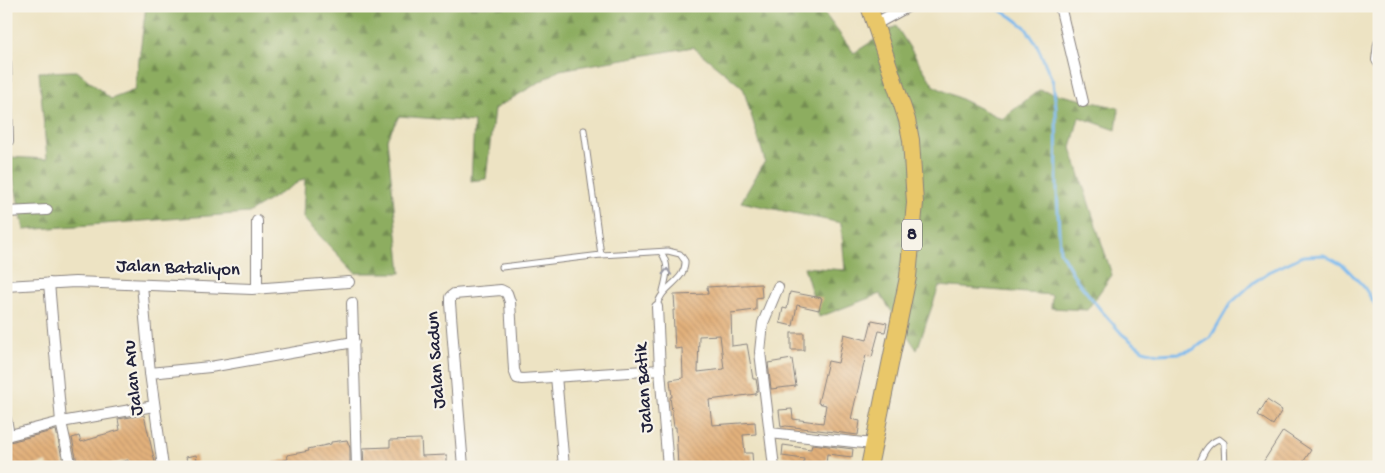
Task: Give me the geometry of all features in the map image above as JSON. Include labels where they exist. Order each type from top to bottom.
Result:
[{"type":"highway","name":"8","points":[[869,6],[907,120],[912,149],[915,203],[908,277],[869,467]]},
{"type":"street","points":[[875,24],[908,6]]},
{"type":"street","points":[[1060,6],[1083,102]]},
{"type":"street","points":[[1379,44],[1377,60],[1379,63]]},
{"type":"street","points":[[6,62],[8,142]]},
{"type":"street","points":[[6,212],[47,210]]},
{"type":"street","points":[[256,221],[257,288]]},
{"type":"street","name":"Jalan Bataliyon","points":[[6,286],[75,282],[257,288],[349,282]]},
{"type":"street","points":[[49,283],[61,422],[71,467]]},
{"type":"street","name":"Jalan Aru","points":[[142,285],[150,373],[163,467]]},
{"type":"street","points":[[774,467],[760,339],[763,323],[778,287]]},
{"type":"street","name":"Jalan Sadun","points":[[463,467],[450,297],[454,294],[501,290],[507,293],[510,302],[514,370],[517,378],[660,370]]},
{"type":"street","points":[[352,303],[357,467]]},
{"type":"street","name":"Jalan Batik","points":[[657,307],[668,467]]},
{"type":"street","points":[[150,373],[219,365],[354,342]]},
{"type":"street","points":[[556,376],[564,467]]},
{"type":"street","points":[[6,419],[8,436],[61,422],[154,406]]},
{"type":"street","points":[[770,433],[873,444]]},
{"type":"lane","points":[[584,130],[601,255]]},
{"type":"lane","points":[[657,307],[668,267],[666,259],[661,252]]},
{"type":"lane","points":[[502,267],[601,255],[661,252],[680,254],[685,267],[680,276],[662,293]]},
{"type":"lane","points":[[1198,467],[1203,453],[1216,439],[1224,443],[1225,467]]},
{"type":"green space","points":[[146,6],[819,6],[854,53],[896,26],[934,86],[1002,119],[1039,90],[1119,108],[1116,130],[1079,117],[1071,148],[1112,275],[1087,310],[1051,308],[1052,295],[939,286],[917,350],[880,294],[819,317],[804,267],[845,270],[841,223],[741,202],[765,161],[743,88],[693,47],[560,70],[494,109],[486,179],[471,181],[474,122],[399,116],[387,139],[401,273],[355,273],[303,218],[305,178],[248,213],[24,230],[9,157],[47,159],[39,72],[77,71],[111,99],[135,90]]},
{"type":"building","points":[[761,284],[762,297],[756,298],[756,310],[731,313],[732,346],[747,344],[753,379],[756,379],[758,391],[756,394],[709,400],[712,425],[755,422],[756,434],[743,435],[745,453],[752,453],[753,467],[678,467],[676,427],[674,427],[670,397],[672,397],[670,380],[683,378],[682,348],[675,349],[674,295],[708,294],[707,287]],"holes":[[[720,335],[724,369],[698,372],[699,336]]]},
{"type":"building","points":[[790,292],[822,298],[819,310],[797,305],[793,326],[780,323],[783,308],[787,309]]},
{"type":"building","points":[[872,320],[887,323],[885,332],[879,331],[872,357],[866,355],[851,419],[860,421],[858,435],[786,426],[781,427],[779,410],[792,409],[793,419],[823,423],[826,405],[818,403],[828,361],[838,363],[844,334],[867,340]]},
{"type":"building","points":[[791,333],[804,333],[804,350],[791,350]]},
{"type":"building","points":[[792,359],[796,386],[771,389],[768,363]]},
{"type":"building","points":[[1267,400],[1282,410],[1273,425],[1258,415]]},
{"type":"building","points":[[144,415],[156,467],[130,467],[128,460],[100,467],[78,467],[72,438],[79,436],[81,442],[120,430],[118,419]]},
{"type":"building","points":[[56,430],[64,467],[48,467],[47,462],[29,467],[9,467],[6,456],[6,443]]},
{"type":"building","points":[[1283,431],[1311,450],[1300,467],[1260,467]]},
{"type":"building","points":[[421,439],[422,456],[447,455],[447,467],[364,467],[363,448],[390,447],[390,440]]},
{"type":"building","points":[[347,440],[350,448],[350,466],[272,467],[272,463],[288,459],[287,455],[309,451],[308,449],[331,444],[331,442]]},
{"type":"building","points":[[812,444],[853,449],[852,457],[827,454],[826,467],[803,467],[804,459],[782,456],[783,445],[811,449]]},
{"type":"building","points":[[196,455],[198,467],[188,467],[186,457]]},
{"type":"waterway","points":[[993,6],[1025,27],[1037,45],[1053,82],[1056,107],[1060,251],[1076,279],[1122,334],[1143,350],[1158,354],[1192,350],[1210,338],[1230,304],[1254,282],[1269,272],[1303,256],[1324,255],[1344,266],[1364,287],[1376,306],[1379,307]]}]
